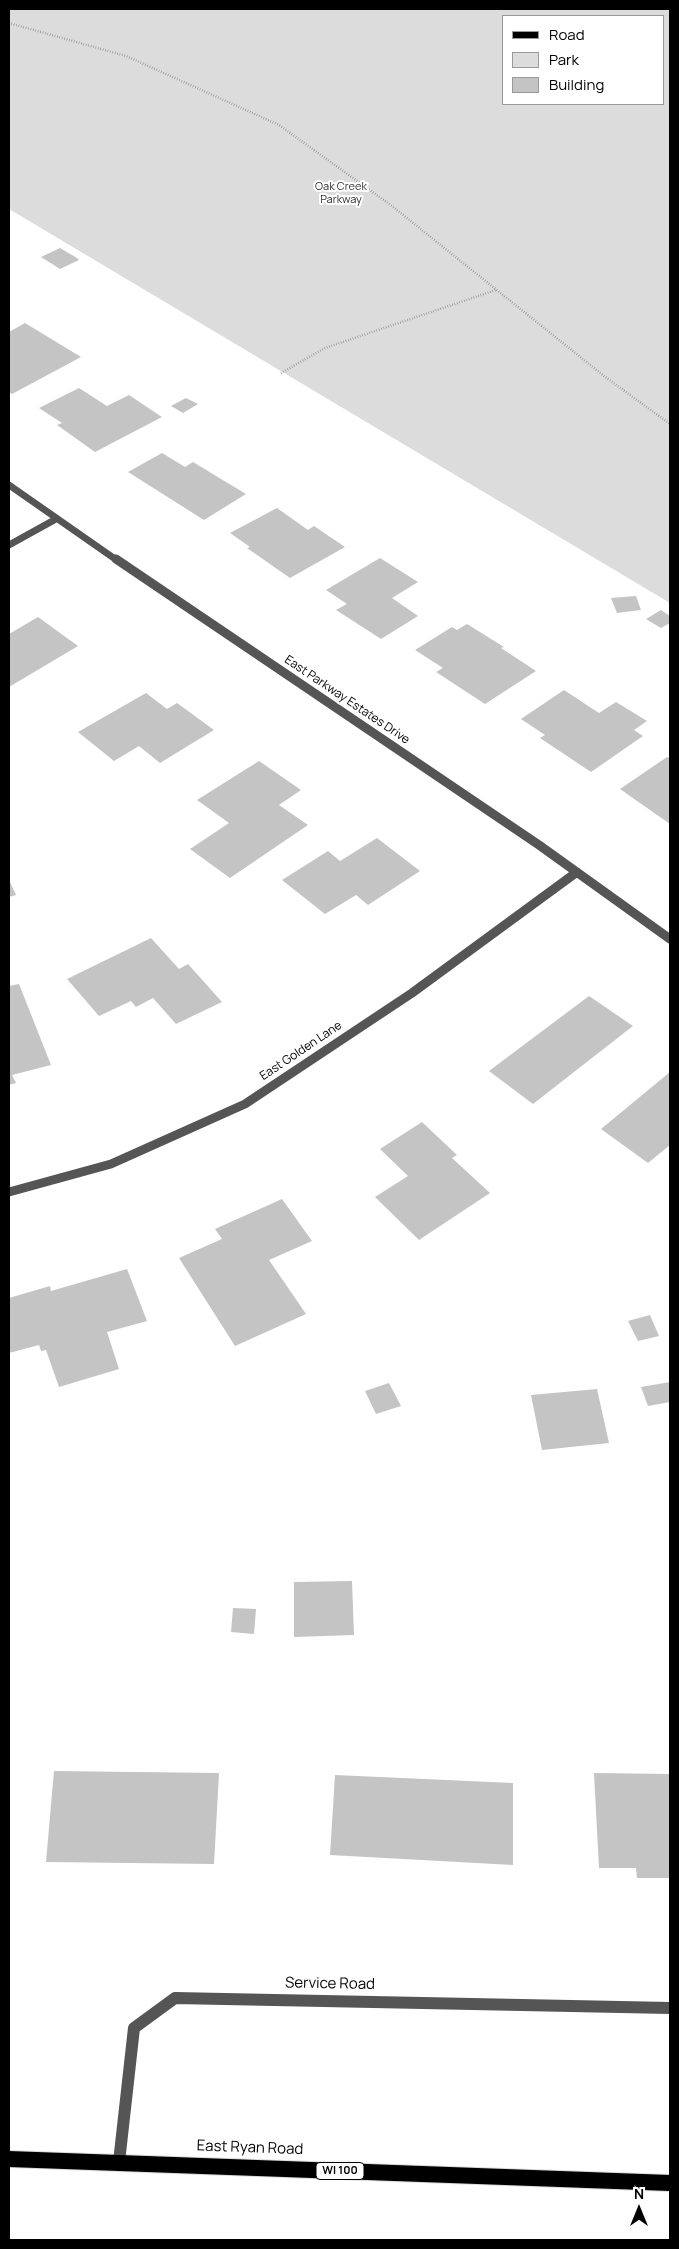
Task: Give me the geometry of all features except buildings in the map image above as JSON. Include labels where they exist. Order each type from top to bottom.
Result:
[{"type":"main road","name":"East Ryan Road","points":[[9,2159],[670,2183]]},
{"type":"street","name":"East Parkway Estates Drive","points":[[9,484],[56,519],[577,872],[670,939]]},
{"type":"street","points":[[9,545],[56,519]]},
{"type":"street","name":"East Golden Lane","points":[[9,1192],[111,1164],[245,1104],[412,993],[577,872]]},
{"type":"street","name":"Service Road","points":[[119,2162],[134,2028],[176,1998],[670,2008]]},
{"type":"path","points":[[9,23],[126,56],[279,125],[392,206],[604,376],[670,424]]},
{"type":"path","points":[[281,373],[324,348],[497,289]]},
{"type":"green space","name":"Oak Creek Parkway","points":[[9,9],[670,9],[670,603],[9,209]]}]
